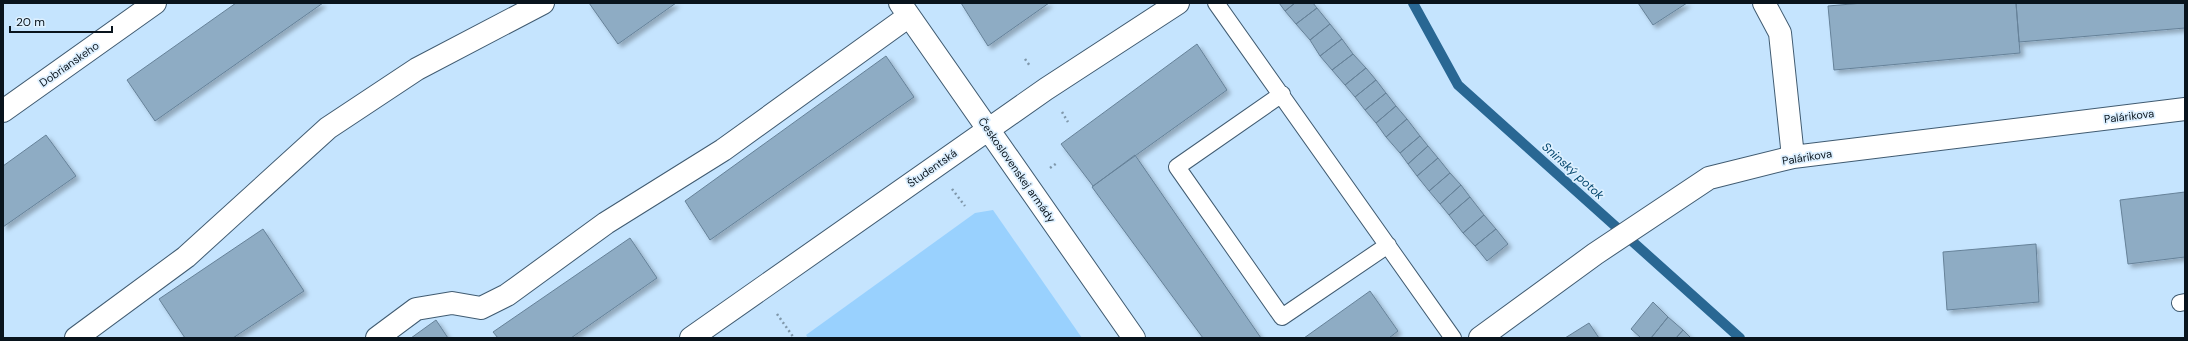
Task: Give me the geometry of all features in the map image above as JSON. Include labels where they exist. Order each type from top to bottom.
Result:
[{"type":"street","name":"Dobrianskeho","points":[[3,111],[155,3]]},
{"type":"street","points":[[76,338],[186,257],[328,128],[417,69],[543,3]]},
{"type":"street","name":"Študentská","points":[[691,338],[988,129],[1178,3]]},
{"type":"street","points":[[1764,3],[1780,33],[1793,158]]},
{"type":"street","points":[[377,338],[416,309],[452,304],[481,308],[507,295],[606,223],[729,145],[904,10]]},
{"type":"street","name":"Československej armády","points":[[904,10],[1134,338]]},
{"type":"street","name":"Palárikova","points":[[1480,338],[1595,254],[1709,178],[1793,158],[2185,109]]},
{"type":"lane","points":[[1216,3],[1282,94],[1453,338]]},
{"type":"lane","points":[[1282,94],[1177,167],[1277,311],[1282,317],[1388,245]]},
{"type":"path","points":[[948,183],[965,206]]},
{"type":"path","points":[[776,311],[794,338]]},
{"type":"shaded area","points":[[993,210],[1082,338],[808,338],[806,335],[975,213]]},
{"type":"building","points":[[236,3],[323,3],[155,121],[127,80]]},
{"type":"building","points":[[589,3],[676,3],[618,44]]},
{"type":"building","points":[[961,3],[1049,3],[988,46]]},
{"type":"building","points":[[1279,3],[1295,3],[1285,11]]},
{"type":"building","points":[[1295,3],[1313,3],[1317,8],[1296,24],[1285,11]]},
{"type":"building","points":[[1638,3],[1687,3],[1653,25]]},
{"type":"building","points":[[1863,3],[2016,3],[2020,53],[1834,70],[1828,6]]},
{"type":"building","points":[[2016,3],[2185,3],[2185,28],[2019,42]]},
{"type":"building","points":[[1317,8],[1330,24],[1310,40],[1296,24]]},
{"type":"building","points":[[1330,24],[1342,39],[1320,56],[1310,40]]},
{"type":"building","points":[[1342,39],[1353,54],[1332,70],[1320,56]]},
{"type":"building","points":[[1197,44],[1227,90],[1093,186],[1061,144]]},
{"type":"building","points":[[1353,54],[1366,68],[1345,85],[1332,70]]},
{"type":"building","points":[[886,56],[914,97],[710,240],[685,201]]},
{"type":"building","points":[[1366,68],[1376,80],[1355,97],[1345,85]]},
{"type":"building","points":[[1376,80],[1386,93],[1365,110],[1355,97]]},
{"type":"building","points":[[1386,93],[1396,106],[1376,123],[1365,110]]},
{"type":"building","points":[[1396,106],[1407,119],[1386,137],[1376,123]]},
{"type":"building","points":[[1407,119],[1420,136],[1400,153],[1386,137]]},
{"type":"building","points":[[46,135],[76,176],[3,227],[3,166]]},
{"type":"building","points":[[1420,136],[1428,146],[1408,164],[1400,153]]},
{"type":"building","points":[[1428,146],[1438,158],[1417,176],[1408,164]]},
{"type":"building","points":[[1135,155],[1261,338],[1203,338],[1092,187]]},
{"type":"building","points":[[1438,158],[1450,173],[1429,191],[1417,176]]},
{"type":"building","points":[[1450,173],[1461,185],[1440,204],[1429,191]]},
{"type":"building","points":[[1461,185],[1470,197],[1449,215],[1440,204]]},
{"type":"building","points":[[2185,192],[2185,257],[2128,264],[2120,200]]},
{"type":"building","points":[[1470,197],[1484,215],[1463,233],[1449,215]]},
{"type":"building","points":[[1484,215],[1496,229],[1475,246],[1463,233]]},
{"type":"building","points":[[263,229],[304,291],[233,338],[185,338],[159,299]]},
{"type":"building","points":[[1496,229],[1508,244],[1487,261],[1475,246]]},
{"type":"building","points":[[630,238],[657,278],[571,338],[498,338],[493,332]]},
{"type":"building","points":[[2036,244],[2039,302],[1947,310],[1943,252]]},
{"type":"building","points":[[1370,291],[1398,331],[1389,338],[1304,338]]},
{"type":"building","points":[[1653,302],[1668,317],[1651,338],[1641,338],[1631,329]]},
{"type":"building","points":[[1668,317],[1683,330],[1676,338],[1651,338]]},
{"type":"building","points":[[436,320],[448,338],[411,338]]},
{"type":"building","points":[[1589,323],[1599,338],[1565,338]]},
{"type":"building","points":[[1683,330],[1691,338],[1676,338]]},
{"type":"waterway","name":"Sninský potok","points":[[1413,3],[1458,85],[1740,338]]}]
